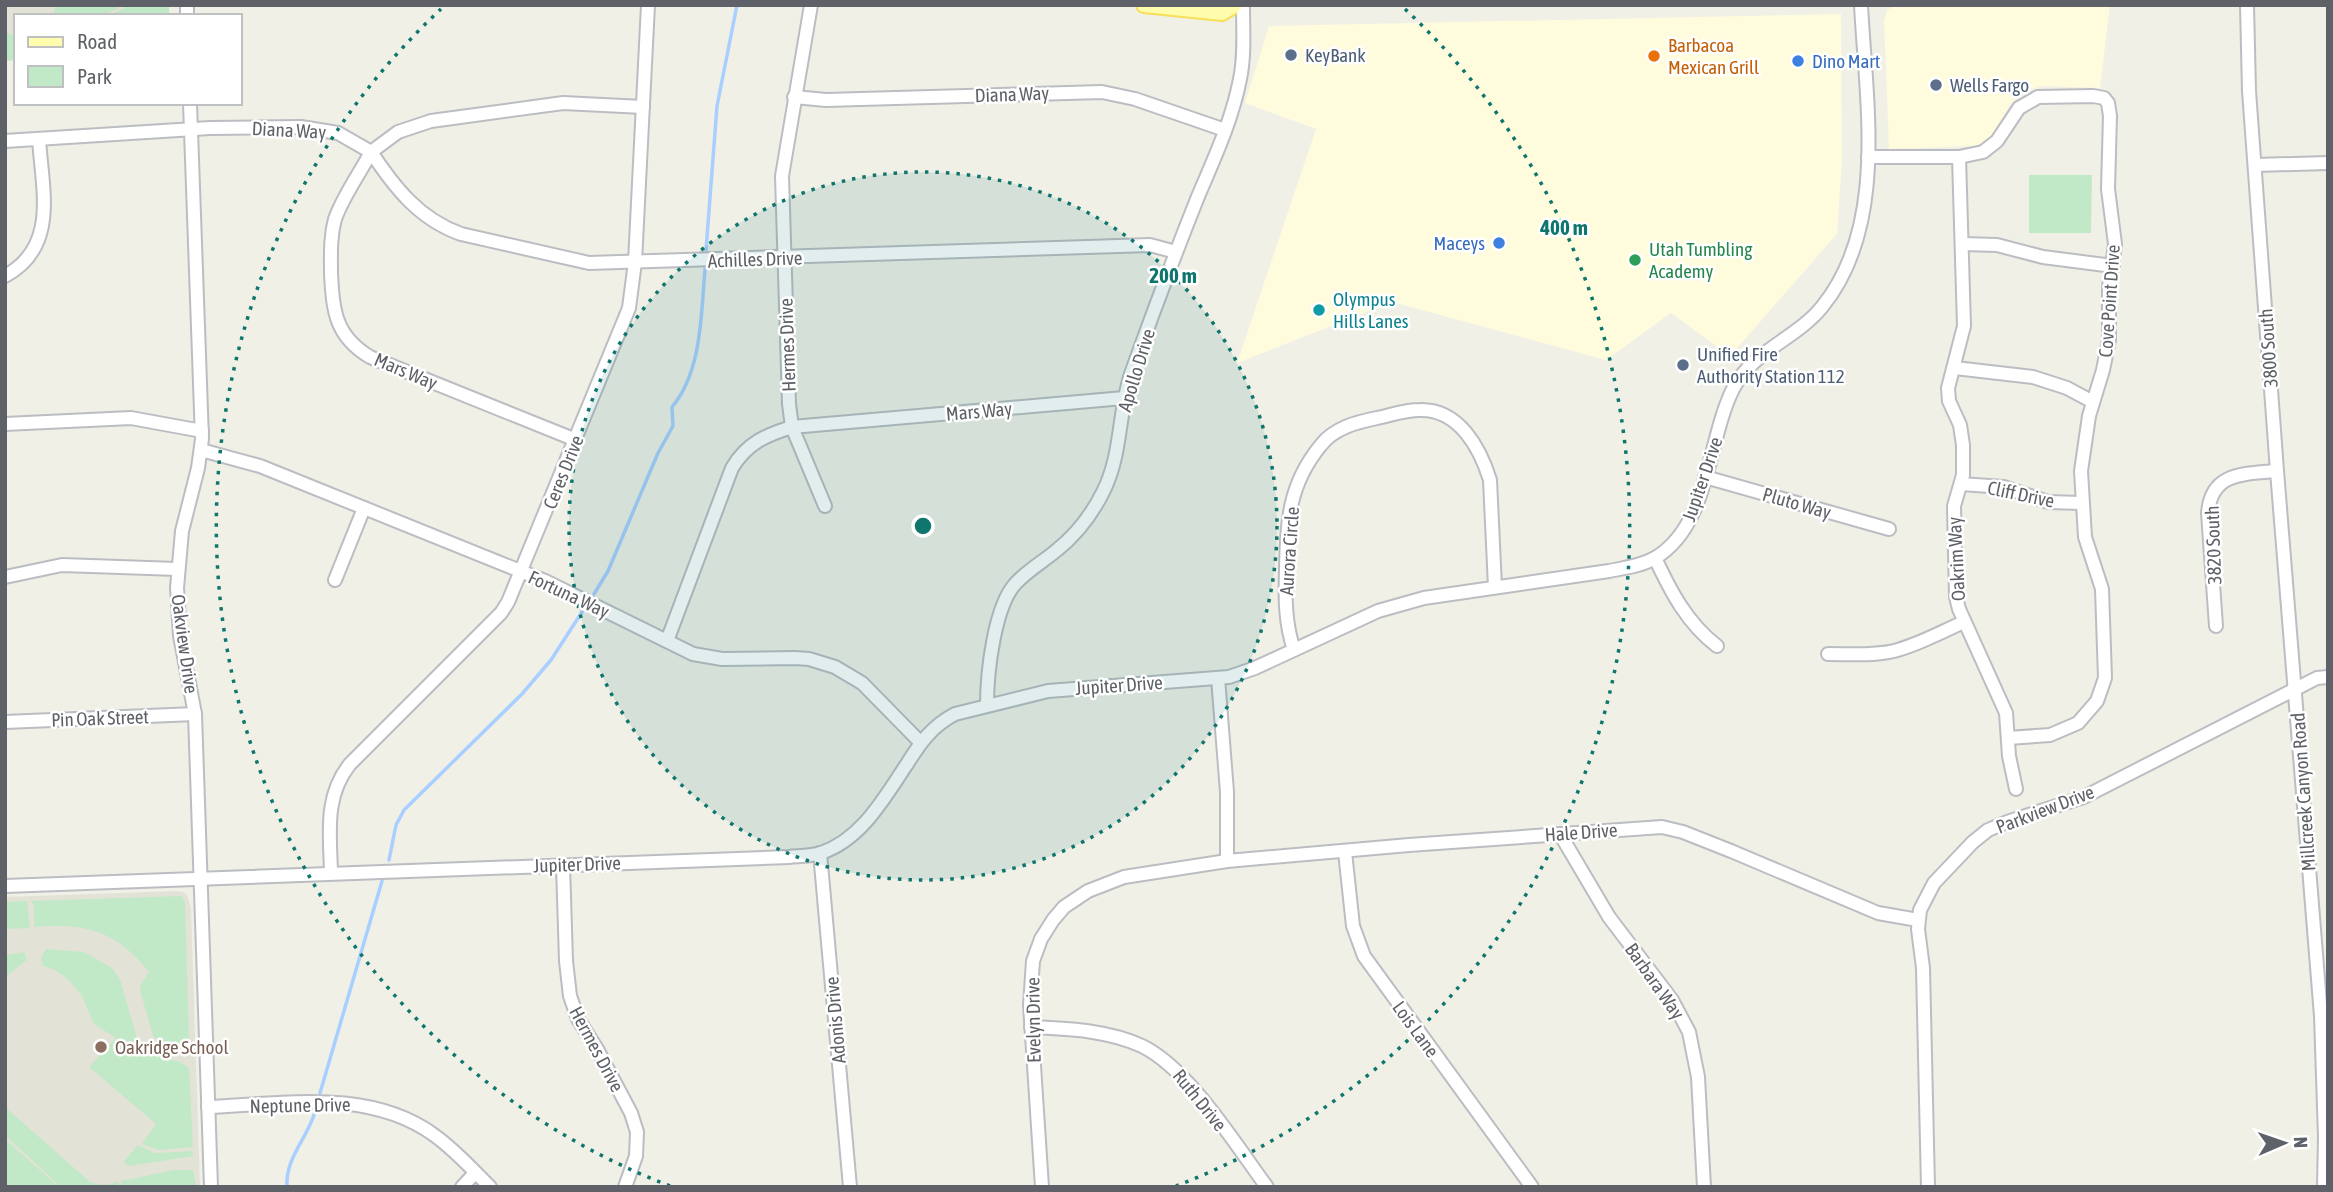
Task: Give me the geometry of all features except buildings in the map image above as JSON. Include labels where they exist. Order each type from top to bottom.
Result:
[{"type":"main road","points":[[1144,5],[1222,13],[1235,5]]},
{"type":"street","name":"Ceres Drive","points":[[331,873],[330,803],[343,773],[501,613],[508,602],[629,308],[635,262],[648,5]]},
{"type":"street","name":"Hermes Drive","points":[[811,5],[782,176],[783,258],[792,428],[824,506]]},
{"type":"street","name":"Apollo Drive","points":[[987,705],[990,662],[1007,596],[1020,579],[1074,534],[1097,504],[1109,481],[1115,460],[1124,398],[1238,90],[1242,68],[1243,5]]},
{"type":"street","name":"Jupiter Drive","points":[[5,886],[789,857],[820,853],[849,838],[865,824],[920,742],[942,720],[955,714],[1048,691],[1241,674],[1398,604],[1609,571],[1655,558],[1682,533],[1689,522],[1726,404],[1738,380],[1760,356],[1807,323],[1835,290],[1847,269],[1863,217],[1868,157],[1861,5]]},
{"type":"street","name":"3800 South","points":[[2247,5],[2249,91],[2296,690]]},
{"type":"street","name":"Diana Way","points":[[794,97],[826,100],[1102,92],[1135,99],[1225,130]]},
{"type":"street","name":"Cove Point Drive","points":[[1868,157],[1959,157],[1983,152],[1993,146],[2019,108],[2032,99],[2051,95],[2104,98],[2108,103],[2110,116],[2107,174],[2114,225],[2113,266],[2109,287],[2109,340],[2081,464],[2086,545],[2102,589],[2105,670],[2103,687],[2093,707],[2068,729],[2050,735],[2008,738]]},
{"type":"street","points":[[371,152],[398,132],[431,121],[554,103],[643,107]]},
{"type":"street","name":"Oakview Drive","points":[[190,105],[202,431],[201,450],[185,516],[177,569],[178,621],[195,714],[211,1187]]},
{"type":"street","name":"Diana Way","points":[[5,141],[191,130],[317,128],[348,136],[371,152]]},
{"type":"street","points":[[5,276],[29,259],[40,239],[44,209],[39,139]]},
{"type":"street","name":"Achilles Drive","points":[[371,152],[409,203],[433,222],[451,231],[577,262],[783,258],[1150,245],[1176,252]]},
{"type":"street","name":"Mars Way","points":[[371,152],[338,212],[331,242],[332,303],[338,324],[348,339],[370,357],[576,440]]},
{"type":"street","name":"Oakrim Way","points":[[1959,157],[1964,326],[1948,394],[1963,439],[1964,467],[1954,506],[1956,601],[2004,707],[2009,756],[2016,789]]},
{"type":"street","points":[[2255,165],[2328,163]]},
{"type":"street","points":[[1962,244],[1997,244],[2029,255],[2113,266]]},
{"type":"street","points":[[1955,368],[2033,377],[2067,388],[2093,402]]},
{"type":"street","name":"Mars Way","points":[[792,428],[1124,398]]},
{"type":"street","name":"Aurora Circle","points":[[1294,650],[1287,630],[1285,610],[1288,518],[1295,488],[1321,443],[1332,434],[1364,420],[1422,410],[1446,416],[1466,433],[1485,464],[1490,480],[1495,587]]},
{"type":"street","points":[[5,424],[131,418],[202,431]]},
{"type":"street","points":[[667,641],[737,460],[756,441],[771,433],[792,428]]},
{"type":"street","name":"Fortuna Way","points":[[201,450],[260,466],[522,572],[693,654],[713,658],[802,659],[835,667],[868,688],[920,742]]},
{"type":"street","name":"3820 South","points":[[2216,626],[2208,513],[2210,498],[2228,478],[2277,471]]},
{"type":"street","name":"Pluto Way","points":[[1704,477],[1889,529]]},
{"type":"street","name":"Cliff Drive","points":[[1961,484],[2004,487],[2048,502],[2082,503]]},
{"type":"street","points":[[335,580],[364,508]]},
{"type":"street","points":[[1655,558],[1686,617],[1717,646]]},
{"type":"street","points":[[5,577],[62,565],[177,569]]},
{"type":"street","points":[[1828,654],[1875,654],[1894,651],[1964,622]]},
{"type":"street","name":"Parkview Drive","points":[[1928,1187],[1923,968],[1918,920],[1923,900],[1934,883],[1973,842],[1988,831],[2007,822],[2084,797],[2317,678],[2328,677]]},
{"type":"street","points":[[1218,678],[1227,792],[1227,861]]},
{"type":"street","name":"Millcreek Canyon Road","points":[[2296,690],[2320,1016],[2325,1137],[2324,1187]]},
{"type":"street","name":"Pin Oak Street","points":[[5,722],[195,714]]},
{"type":"street","name":"Hale Drive","points":[[1227,861],[1651,827],[1673,829],[1878,913],[1918,920]]},
{"type":"street","name":"Barbara Way","points":[[1560,834],[1609,918],[1672,1000],[1689,1032],[1698,1077],[1704,1187]]},
{"type":"street","name":"Lois Lane","points":[[1345,852],[1353,926],[1364,956],[1532,1187]]},
{"type":"street","name":"Adonis Drive","points":[[820,853],[850,1187]]},
{"type":"street","name":"Evelyn Drive","points":[[1042,1187],[1030,987],[1033,961],[1046,929],[1064,907],[1100,884],[1124,877],[1227,861]]},
{"type":"street","name":"Hermes Drive","points":[[563,864],[566,961],[570,996],[578,1019],[631,1113],[637,1132],[636,1156],[625,1187]]},
{"type":"street","name":"Ruth Drive","points":[[1031,1027],[1101,1033],[1157,1054],[1191,1085],[1267,1187]]},
{"type":"street","name":"Neptune Drive","points":[[208,1107],[328,1102],[356,1104],[382,1110],[409,1120],[434,1135],[490,1187]]},
{"type":"street","points":[[462,1187],[475,1173]]},
{"type":"shaded area","points":[[5,5],[167,5],[168,14],[14,14],[14,60],[5,61]]},
{"type":"shaded area","points":[[1898,5],[2110,5],[2100,88],[2042,86],[2019,95],[1993,134],[1977,146],[1889,149],[1884,21],[1887,10]]},
{"type":"shaded area","points":[[1841,14],[1842,161],[1837,234],[1730,356],[1671,313],[1606,360],[1392,302],[1237,363],[1316,129],[1245,103],[1269,26]]},
{"type":"shaded area","name":"Oakridge School","points":[[176,891],[187,895],[191,908],[200,1187],[5,1187],[5,897]]},
{"type":"green space","points":[[56,5],[110,5],[119,8],[106,14],[54,14]]},
{"type":"green space","points":[[130,5],[169,5],[169,14],[113,14]]},
{"type":"green space","points":[[5,33],[14,35],[14,60],[5,61]]},
{"type":"green space","points":[[2029,175],[2092,175],[2091,233],[2029,233]]},
{"type":"green space","points":[[181,896],[185,902],[189,1040],[175,1045],[165,1044],[153,1036],[140,990],[149,972],[124,947],[111,938],[84,928],[34,927],[34,906],[31,901]]},
{"type":"green space","points":[[27,901],[30,928],[5,929],[5,902]]},
{"type":"green space","points":[[46,949],[84,952],[112,968],[120,979],[138,1042],[155,1056],[180,1062],[189,1068],[193,1147],[159,1150],[142,1144],[156,1124],[89,1067],[116,1038],[94,1024],[82,996],[69,980],[55,970],[43,966],[41,958]]},
{"type":"green space","points":[[24,952],[27,960],[5,977],[5,955]]},
{"type":"green space","points":[[5,1107],[90,1182],[104,1185],[118,1182],[118,1187],[61,1187],[5,1135]]},
{"type":"green space","points":[[5,1139],[59,1187],[5,1187]]},
{"type":"green space","points":[[138,1145],[155,1153],[192,1151],[194,1156],[129,1166],[124,1163],[125,1160]]},
{"type":"green space","points":[[174,1170],[193,1170],[196,1187],[121,1187],[121,1181]]},
{"type":"waterway","points":[[706,250],[717,106],[737,5]]},
{"type":"waterway","points":[[594,594],[608,571],[658,453],[673,426],[672,407],[682,393],[695,360],[705,269]]},
{"type":"waterway","points":[[389,860],[396,825],[404,810],[522,694],[551,660],[582,612]]},
{"type":"waterway","points":[[320,1093],[382,881]]},
{"type":"waterway","points":[[287,1187],[289,1167],[315,1112]]},
{"type":"place","name":"KeyBank","points":[[1291,55]]},
{"type":"place","name":"Barbacoa Mexican Grill","points":[[1654,56]]},
{"type":"place","name":"Dino Mart","points":[[1798,61]]},
{"type":"place","name":"Wells Fargo","points":[[1936,85]]},
{"type":"place","name":"Maceys","points":[[1499,243]]},
{"type":"place","name":"Utah Tumbling Academy","points":[[1635,260]]},
{"type":"place","name":"Olympus Hills Lanes","points":[[1319,310]]},
{"type":"place","name":"Unified Fire Authority Station 112","points":[[1683,365]]},
{"type":"place","name":"Oakridge School","points":[[101,1047]]}]
